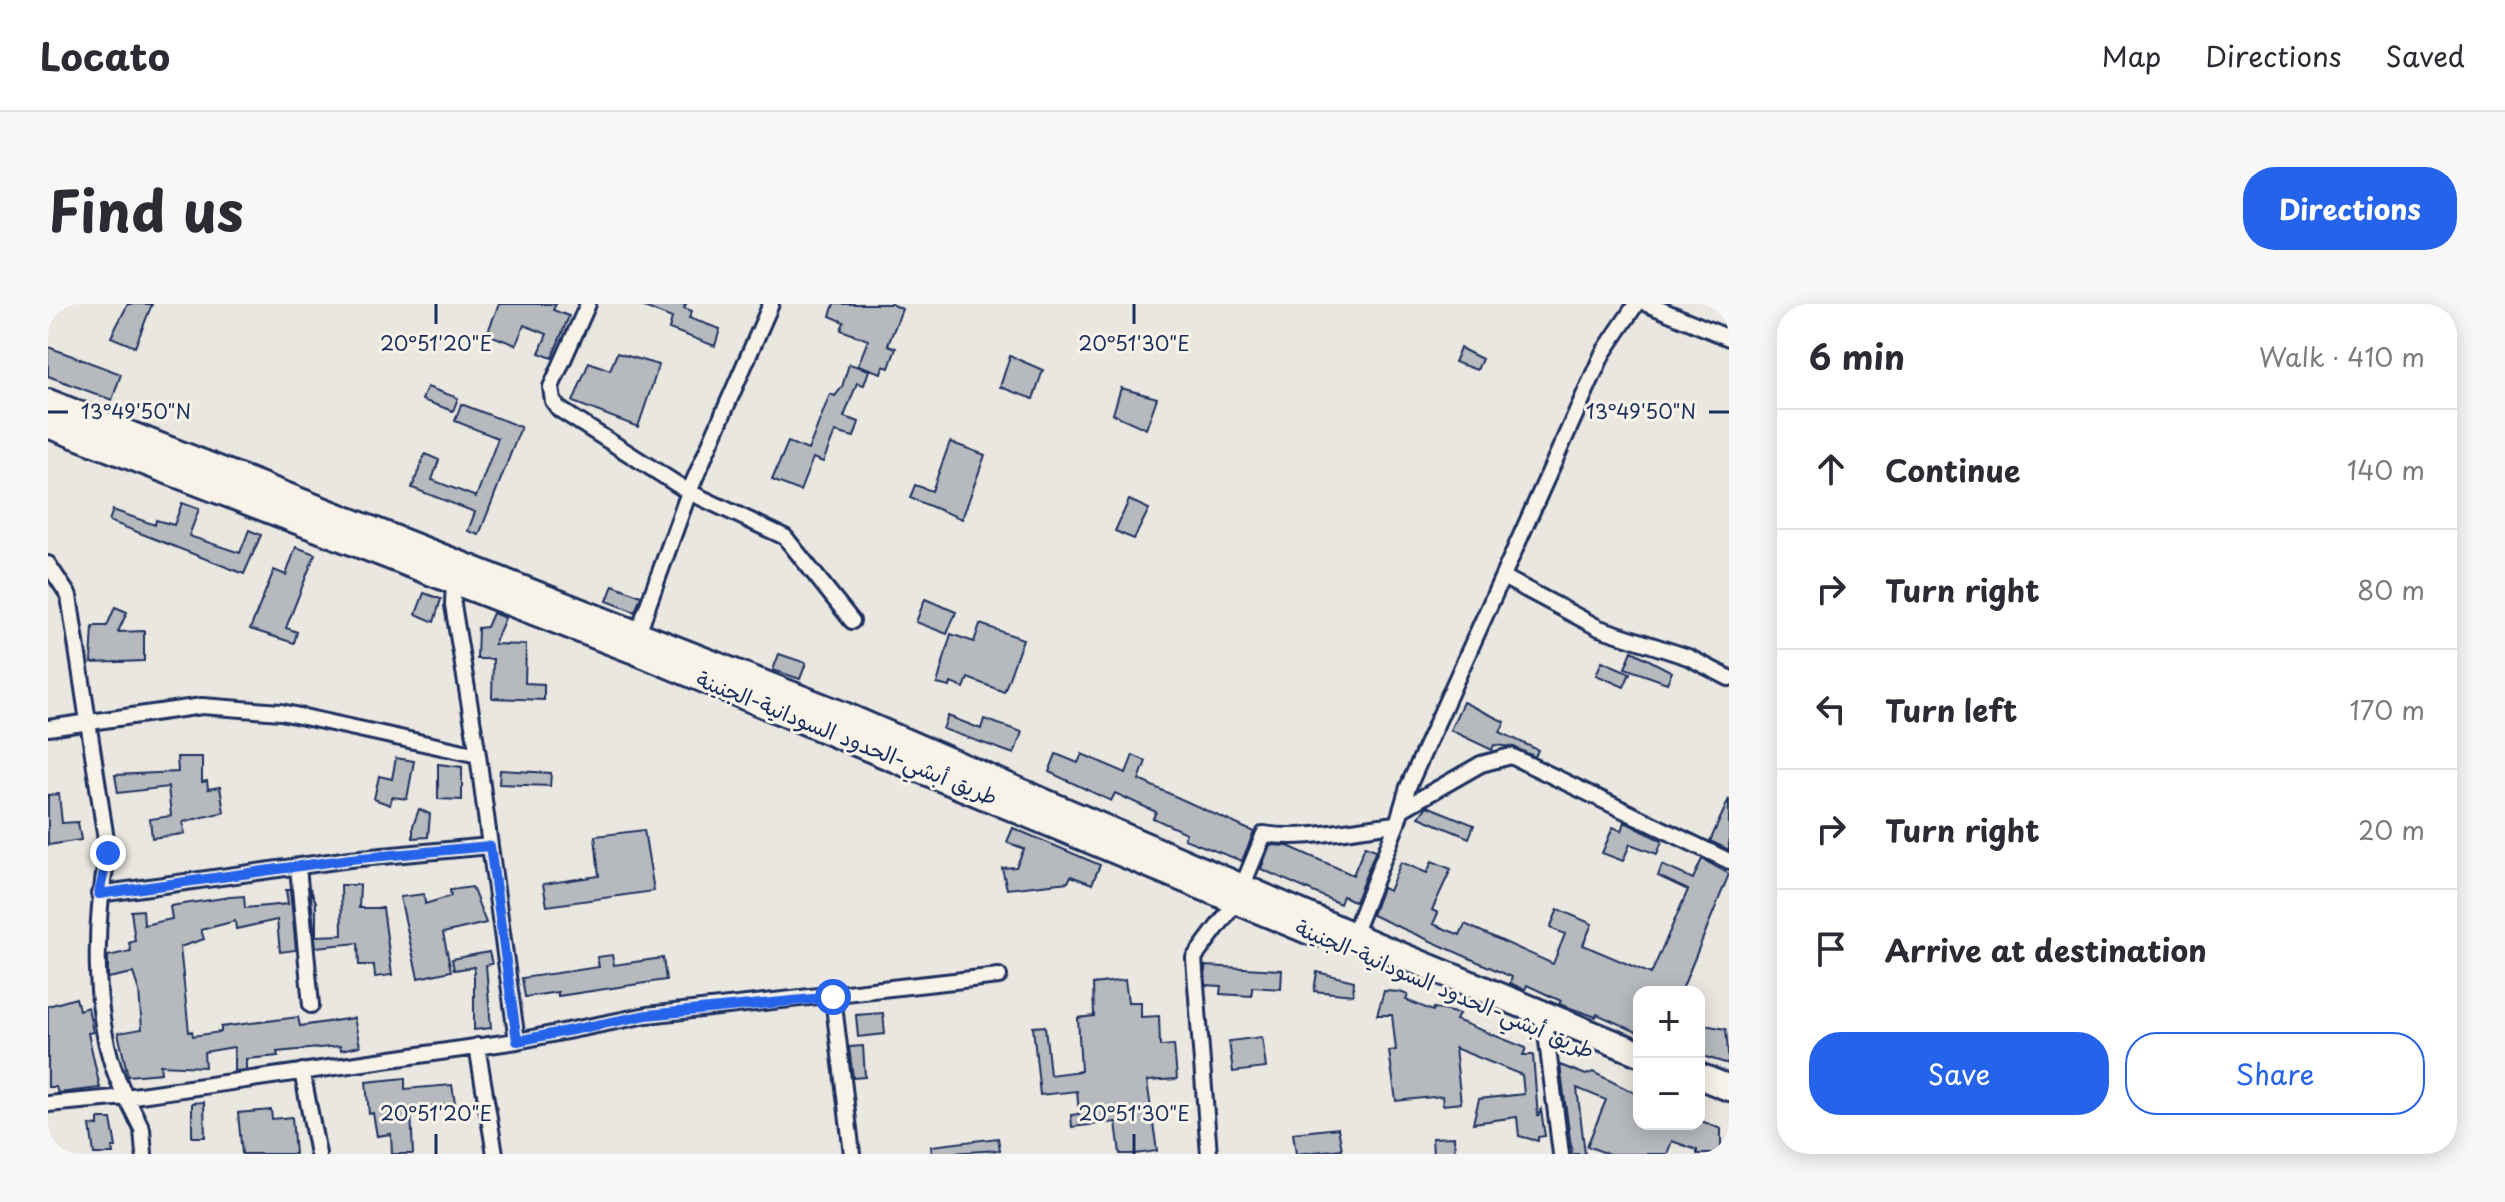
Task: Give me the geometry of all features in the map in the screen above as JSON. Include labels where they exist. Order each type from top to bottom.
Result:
[{"type":"highway","points":[[48,402],[455,570]]},
{"type":"highway","name":"طريق أبشي-الحدود السودانية-الجنينة","points":[[48,425],[455,570],[635,641],[1239,893],[1546,1033],[1633,1068]]},
{"type":"highway","points":[[1239,893],[1353,935],[1633,1051]]},
{"type":"highway","points":[[1705,1078],[1729,1088]]},
{"type":"highway","points":[[1705,1095],[1729,1104]]},
{"type":"street","points":[[588,304],[551,387],[553,401],[559,409],[689,492],[785,537],[852,621]]},
{"type":"street","points":[[635,641],[689,492],[771,304]]},
{"type":"street","points":[[1353,935],[1404,808],[1408,787],[1603,353],[1636,304]]},
{"type":"street","points":[[1647,304],[1729,338]]},
{"type":"street","points":[[48,564],[69,596],[108,853],[99,894],[96,950],[101,1000],[115,1077],[142,1129],[144,1154]]},
{"type":"street","points":[[455,570],[453,605],[478,755],[517,1041]]},
{"type":"street","points":[[1503,577],[1599,628],[1688,657],[1729,678]]},
{"type":"street","points":[[48,728],[202,706],[281,712],[478,755]]},
{"type":"street","points":[[1404,808],[1481,764],[1511,756],[1729,861]]},
{"type":"street","points":[[1209,1154],[1194,958],[1239,893],[1264,834],[1295,839],[1318,832],[1397,824]]},
{"type":"street","points":[[99,894],[298,867],[490,846]]},
{"type":"street","points":[[298,867],[311,1005]]},
{"type":"street","points":[[48,1104],[126,1097],[517,1041],[647,1015],[833,997],[999,976]]},
{"type":"street","points":[[833,997],[852,1154]]},
{"type":"street","points":[[1546,1033],[1561,1154]]},
{"type":"street","points":[[477,1046],[495,1154]]},
{"type":"street","points":[[302,1071],[318,1154]]},
{"type":"building","points":[[128,304],[152,304],[135,347],[111,337]]},
{"type":"building","points":[[499,304],[556,304],[553,310],[569,316],[552,358],[539,353],[547,334],[524,325],[516,345],[487,334]]},
{"type":"building","points":[[637,304],[686,304],[684,308],[692,311],[689,318],[720,329],[715,346],[669,329],[672,318]]},
{"type":"building","points":[[834,304],[892,304],[902,309],[888,345],[896,348],[889,368],[883,366],[881,373],[858,365],[868,340],[841,330],[844,322],[830,316]]},
{"type":"building","points":[[48,347],[121,374],[112,400],[48,376]]},
{"type":"building","points":[[1460,348],[1482,359],[1477,370],[1454,362]]},
{"type":"building","points":[[617,353],[659,365],[638,427],[573,402],[589,362],[610,370]]},
{"type":"building","points":[[1010,356],[1043,370],[1033,399],[1000,387]]},
{"type":"building","points":[[849,364],[869,370],[864,385],[857,383],[844,417],[859,422],[854,437],[835,432],[823,462],[813,458],[800,491],[772,480],[788,442],[808,450],[830,394],[835,396],[842,387]]},
{"type":"building","points":[[427,387],[458,398],[453,411],[422,400]]},
{"type":"building","points":[[1121,388],[1157,398],[1146,429],[1113,414]]},
{"type":"building","points":[[461,404],[521,427],[479,535],[468,531],[475,512],[412,488],[425,454],[439,460],[432,480],[476,497],[498,438],[455,421]]},
{"type":"building","points":[[950,442],[985,455],[962,519],[910,498],[915,485],[932,491]]},
{"type":"building","points":[[1129,500],[1149,509],[1134,539],[1115,531]]},
{"type":"building","points":[[182,503],[199,509],[189,536],[240,553],[249,530],[261,535],[244,574],[109,521],[113,510],[155,525],[156,520],[174,525]]},
{"type":"building","points":[[296,547],[315,554],[286,628],[297,632],[294,643],[250,629],[274,570],[286,575]]},
{"type":"building","points":[[613,585],[641,596],[635,612],[607,601]]},
{"type":"building","points":[[424,593],[441,599],[434,622],[416,614]]},
{"type":"building","points":[[925,599],[956,612],[947,634],[916,622]]},
{"type":"building","points":[[115,607],[127,612],[118,632],[144,631],[144,661],[91,663],[93,626],[107,626]]},
{"type":"building","points":[[493,613],[505,618],[494,644],[526,645],[525,683],[544,684],[544,700],[492,698],[493,659],[477,659],[478,628],[487,627]]},
{"type":"building","points":[[980,624],[1023,639],[1004,692],[968,678],[964,688],[951,683],[950,687],[937,684],[951,634],[974,642]]},
{"type":"building","points":[[1632,651],[1672,672],[1667,683],[1625,668]]},
{"type":"building","points":[[779,654],[806,663],[800,679],[773,670]]},
{"type":"building","points":[[1602,661],[1630,673],[1624,687],[1596,675]]},
{"type":"building","points":[[1463,702],[1505,722],[1500,732],[1538,750],[1535,757],[1514,747],[1494,745],[1492,750],[1450,730]]},
{"type":"building","points":[[948,716],[981,729],[984,719],[1022,732],[1014,754],[943,729]]},
{"type":"building","points":[[1056,754],[1078,763],[1082,754],[1126,773],[1133,755],[1146,761],[1139,780],[1254,832],[1242,861],[1184,839],[1186,833],[1153,818],[1156,812],[1115,793],[1111,801],[1049,772]]},
{"type":"building","points":[[177,757],[202,757],[202,782],[207,781],[208,789],[220,787],[224,812],[183,822],[184,834],[152,838],[150,819],[171,816],[168,787],[118,793],[115,775],[178,772]]},
{"type":"building","points":[[396,758],[414,761],[407,799],[392,797],[390,805],[374,799],[379,776],[392,779]]},
{"type":"building","points":[[438,764],[462,767],[462,800],[438,799]]},
{"type":"building","points":[[500,770],[551,773],[550,786],[499,784]]},
{"type":"building","points":[[59,794],[62,823],[78,822],[81,840],[48,845],[48,795]]},
{"type":"building","points":[[1729,799],[1729,850],[1710,841]]},
{"type":"building","points":[[1427,806],[1474,825],[1469,838],[1419,817]]},
{"type":"building","points":[[419,809],[430,814],[428,837],[413,838],[413,826]]},
{"type":"building","points":[[1625,822],[1662,841],[1657,854],[1630,844],[1623,861],[1602,853],[1613,827],[1622,831]]},
{"type":"building","points":[[1013,828],[1100,865],[1092,884],[1071,876],[1068,882],[1007,889],[1002,868],[1016,867],[1024,849],[1007,842]]},
{"type":"building","points":[[644,830],[654,891],[547,906],[543,884],[599,876],[595,836]]},
{"type":"building","points":[[1270,845],[1288,846],[1353,875],[1365,846],[1376,850],[1355,902],[1343,896],[1340,904],[1261,869]]},
{"type":"building","points":[[1702,859],[1729,874],[1683,986],[1633,986],[1633,1030],[1597,1014],[1596,1017],[1559,1004],[1561,1001],[1527,985],[1525,990],[1510,983],[1512,977],[1372,915],[1382,888],[1389,891],[1401,862],[1427,873],[1432,861],[1451,869],[1432,910],[1438,913],[1433,924],[1460,935],[1465,924],[1553,964],[1565,934],[1550,928],[1558,909],[1592,924],[1583,945],[1651,974],[1688,890],[1658,876],[1662,865],[1693,879]]},
{"type":"building","points":[[341,885],[360,885],[359,908],[383,908],[392,975],[375,977],[374,965],[359,965],[358,943],[316,947],[310,888],[316,902],[316,936],[342,935]]},
{"type":"building","points":[[472,887],[486,923],[443,933],[451,971],[418,978],[400,897],[424,894],[425,904],[451,896],[450,890]]},
{"type":"building","points":[[286,890],[290,890],[296,950],[280,952],[277,920],[236,929],[235,921],[201,930],[204,939],[180,947],[189,1032],[192,1031],[193,1036],[221,1032],[221,1027],[298,1017],[300,1026],[354,1018],[360,1046],[341,1050],[340,1046],[277,1052],[278,1056],[246,1059],[246,1070],[234,1071],[234,1047],[204,1052],[205,1067],[160,1065],[161,1073],[128,1076],[118,1033],[142,1029],[139,991],[133,973],[108,978],[108,956],[131,951],[129,943],[135,941],[131,911],[143,910],[144,925],[172,919],[170,906],[230,897],[244,896],[245,908],[288,904]]},
{"type":"building","points":[[489,952],[492,964],[486,965],[491,1028],[474,1030],[474,967],[454,970],[452,959]]},
{"type":"building","points":[[612,955],[614,965],[663,958],[666,980],[558,996],[558,992],[525,997],[522,978],[599,967],[597,957]]},
{"type":"building","points":[[1205,966],[1282,970],[1281,989],[1252,987],[1252,996],[1220,994],[1221,986],[1206,985]]},
{"type":"building","points":[[1317,972],[1354,981],[1353,995],[1314,991]]},
{"type":"building","points":[[1125,980],[1128,1002],[1141,1002],[1141,1017],[1159,1016],[1160,1046],[1174,1045],[1177,1079],[1147,1081],[1157,1151],[1135,1154],[1120,1154],[1116,1122],[1072,1127],[1071,1115],[1079,1114],[1077,1091],[1040,1095],[1033,1027],[1045,1026],[1050,1075],[1081,1071],[1078,1018],[1094,1016],[1093,984]]},
{"type":"building","points":[[1384,991],[1408,995],[1406,1000],[1433,1011],[1434,1008],[1459,1014],[1456,1020],[1526,1048],[1523,1055],[1533,1055],[1538,1117],[1541,1110],[1545,1136],[1538,1137],[1538,1141],[1519,1136],[1517,1117],[1473,1123],[1479,1099],[1524,1094],[1522,1075],[1455,1048],[1461,1103],[1443,1105],[1442,1096],[1396,1101],[1389,1051],[1396,1050],[1392,1015],[1377,1015]]},
{"type":"building","points":[[76,998],[79,1010],[88,1007],[93,1032],[88,1033],[100,1088],[58,1093],[56,1087],[48,1087],[48,1006]]},
{"type":"building","points":[[883,1013],[885,1034],[858,1037],[856,1015]]},
{"type":"building","points":[[1705,1025],[1726,1029],[1729,1064],[1705,1057]]},
{"type":"building","points":[[1262,1037],[1266,1068],[1233,1072],[1229,1041]]},
{"type":"building","points":[[863,1046],[865,1077],[853,1078],[849,1047]]},
{"type":"building","points":[[1560,1065],[1586,1075],[1593,1072],[1633,1092],[1633,1130],[1705,1130],[1705,1122],[1721,1129],[1721,1154],[1697,1154],[1697,1150],[1672,1141],[1667,1154],[1608,1154],[1587,1146],[1606,1100],[1577,1088],[1585,1154],[1572,1154]]},
{"type":"building","points":[[405,1078],[405,1089],[452,1085],[455,1103],[411,1110],[413,1154],[392,1154],[391,1134],[377,1136],[373,1113],[369,1114],[366,1082]]},
{"type":"building","points":[[204,1102],[205,1137],[192,1137],[192,1103]]},
{"type":"building","points":[[271,1110],[272,1119],[292,1117],[295,1154],[242,1154],[238,1113]]},
{"type":"building","points":[[98,1119],[111,1119],[116,1147],[112,1147],[113,1154],[94,1154],[90,1125],[98,1126]]},
{"type":"building","points":[[1338,1128],[1342,1149],[1296,1154],[1293,1133]]},
{"type":"building","points":[[1454,1137],[1455,1154],[1433,1154],[1432,1138]]},
{"type":"building","points":[[998,1138],[1000,1150],[932,1154],[931,1146]]},
{"type":"route","points":[[108,853],[99,894],[350,859],[490,846],[517,1041],[647,1015],[833,997]]}]
